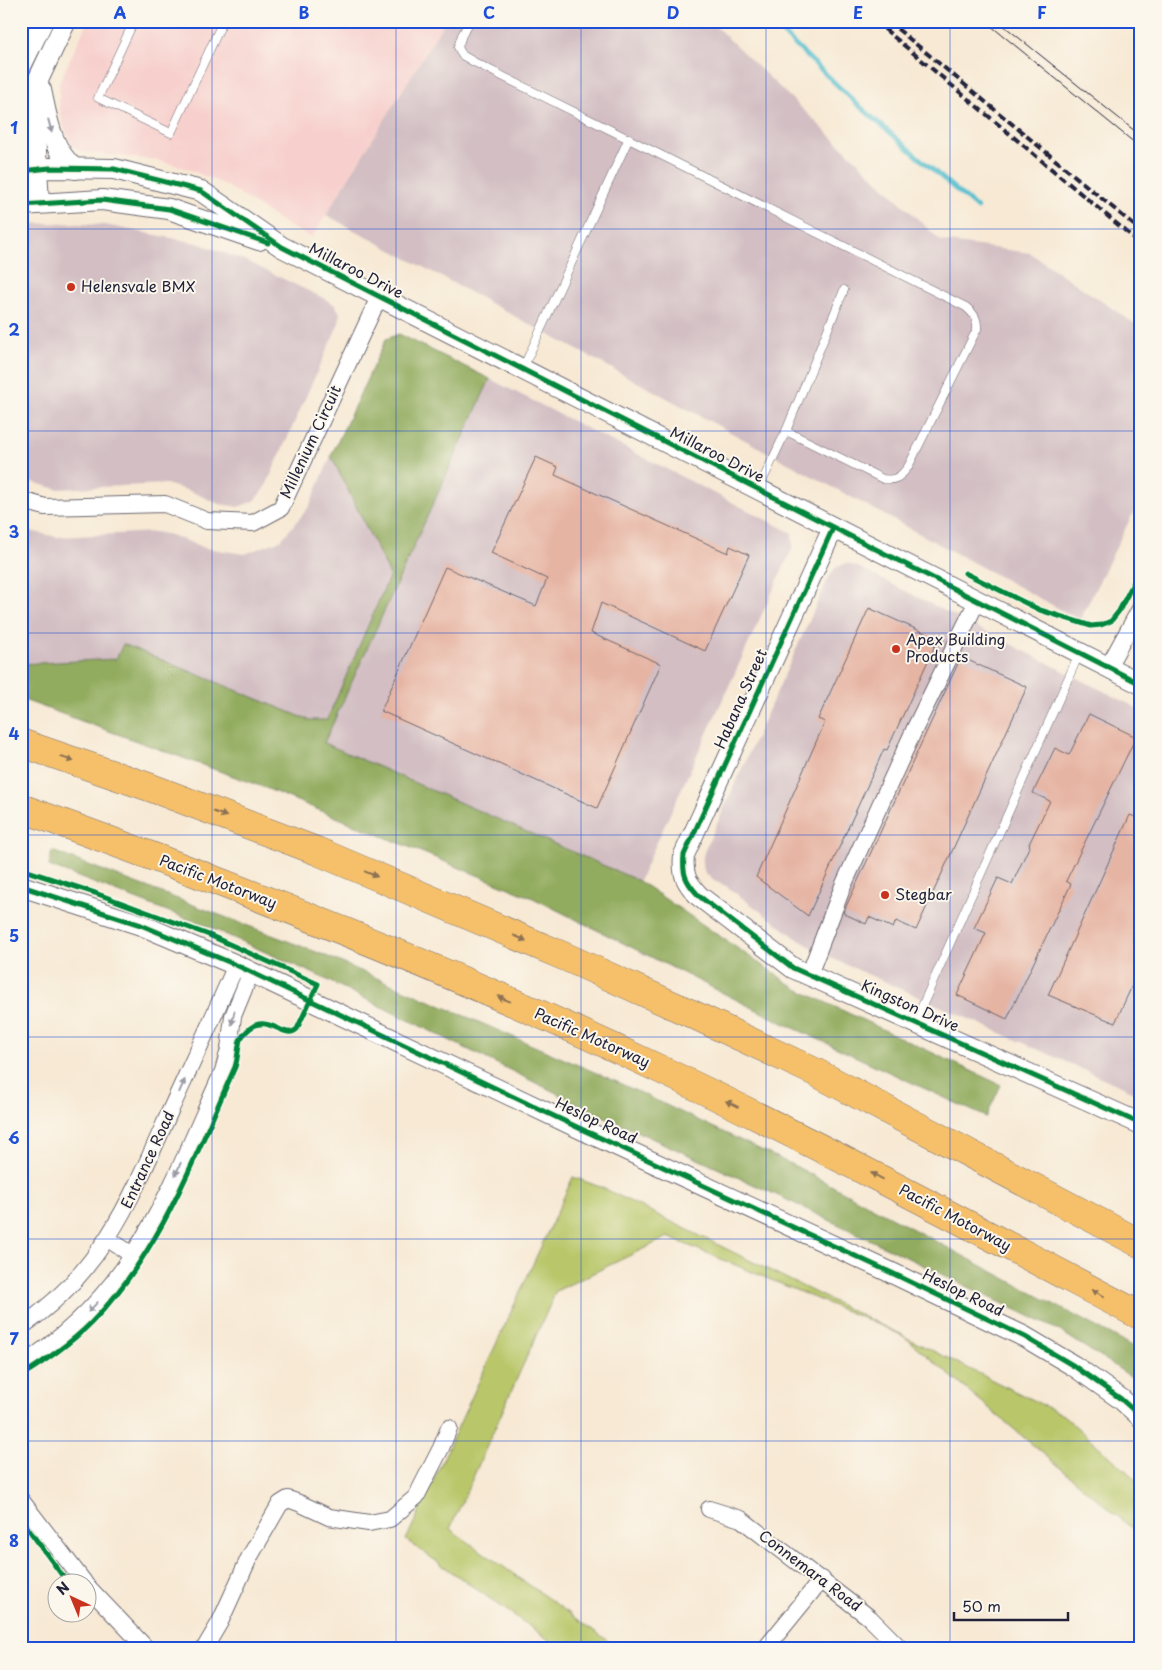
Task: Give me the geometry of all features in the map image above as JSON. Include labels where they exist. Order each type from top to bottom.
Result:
[{"type":"highway","points":[[21,743],[149,787],[317,851],[577,962],[815,1072],[1141,1244]]},
{"type":"highway","name":"Pacific Motorway","points":[[21,808],[126,846],[333,926],[560,1023],[668,1073],[842,1158],[1141,1316]]},
{"type":"street","points":[[21,66],[43,21]]},
{"type":"street","points":[[30,204],[29,170],[35,146],[33,98],[39,78],[66,21]]},
{"type":"street","points":[[39,78],[53,137],[59,150],[75,168]]},
{"type":"street","name":"Millaroo Drive","points":[[29,170],[114,169],[201,191],[282,247],[1141,684]]},
{"type":"street","name":"Millaroo Drive","points":[[30,204],[102,200],[169,209],[282,247]]},
{"type":"street","name":"Millenium Circuit","points":[[21,500],[45,507],[164,504],[207,521],[253,523],[281,508],[379,297]]},
{"type":"street","name":"Habana Street","points":[[687,882],[683,867],[684,855],[833,528]]},
{"type":"street","points":[[810,975],[847,877],[915,728],[977,601]]},
{"type":"street","points":[[1108,667],[1141,607]]},
{"type":"street","name":"Kingston Drive","points":[[687,882],[699,896],[793,968],[1141,1124]]},
{"type":"street","name":"Heslop Road","points":[[21,886],[141,925],[243,969],[894,1274],[1025,1337],[1074,1366],[1120,1399],[1141,1417]]},
{"type":"street","name":"Entrance Road","points":[[21,1327],[63,1293],[108,1239],[137,1185],[243,969]]},
{"type":"street","name":"Entrance Road","points":[[21,1365],[43,1351],[77,1324],[102,1298],[134,1256],[153,1224],[223,1070],[230,1049],[232,1023],[243,969]]},
{"type":"street","points":[[108,1239],[134,1256]]},
{"type":"street","points":[[204,1649],[220,1622],[248,1558],[280,1504],[288,1499],[329,1517],[369,1523],[390,1519],[416,1497],[449,1428]]},
{"type":"street","points":[[21,1500],[76,1572]]},
{"type":"street","name":"Connemara Road","points":[[709,1509],[741,1519],[822,1579],[870,1618],[901,1649]]},
{"type":"street","points":[[765,1649],[822,1579]]},
{"type":"street","points":[[98,1598],[147,1649]]},
{"type":"lane","points":[[134,21],[98,98],[170,133],[223,21]]},
{"type":"lane","points":[[470,21],[462,35],[458,48],[462,55],[949,298],[966,307],[978,321],[977,329],[908,467],[900,477],[893,480],[883,479],[786,431]]},
{"type":"lane","points":[[522,369],[629,138]]},
{"type":"lane","points":[[758,490],[786,431],[844,290]]},
{"type":"lane","points":[[915,1022],[1079,653]]},
{"type":"shaded area","points":[[88,21],[445,21],[312,238],[287,225],[226,185],[183,167],[156,160],[84,152],[71,144],[63,125],[59,104],[59,83]]},
{"type":"shaded area","points":[[445,21],[710,21],[941,241],[1030,253],[1141,328],[1141,497],[1080,620],[326,215]]},
{"type":"shaded area","points":[[21,224],[105,225],[197,243],[244,260],[335,305],[340,313],[339,323],[265,488],[254,501],[238,507],[219,504],[190,491],[166,484],[57,489],[21,479]]},
{"type":"shaded area","points":[[490,379],[792,533],[793,547],[639,881],[323,743]]},
{"type":"shaded area","points":[[331,456],[390,575],[327,720],[309,720],[122,645],[116,659],[21,664],[21,529],[57,537],[156,532],[171,535],[205,548],[245,554],[281,540],[309,507]]},
{"type":"shaded area","points":[[847,563],[1141,710],[1141,1095],[831,958],[799,940],[726,886],[714,881],[705,873],[702,863],[704,852],[828,579],[835,568]]},
{"type":"green space","points":[[399,334],[490,379],[324,743],[639,881],[797,989],[1001,1085],[986,1117],[783,1023],[533,898],[263,787],[21,699],[21,664],[116,659],[123,644],[309,720],[327,720],[390,575],[331,456],[386,339]]},
{"type":"green space","points":[[52,851],[319,953],[615,1081],[797,1167],[1141,1351],[1141,1385],[1060,1331],[781,1197],[603,1116],[317,975],[209,927],[49,866]]},
{"type":"green space","points":[[573,1177],[603,1188],[887,1328],[668,1237],[556,1291],[450,1529],[607,1640],[614,1649],[562,1649],[406,1540]]},
{"type":"green space","points":[[904,1337],[1063,1415],[1141,1484],[1141,1536]]},
{"type":"building","points":[[536,457],[558,467],[555,475],[728,553],[730,546],[749,555],[705,651],[601,603],[591,633],[661,664],[597,808],[381,711],[445,567],[536,606],[547,579],[491,553]]},
{"type":"building","points":[[869,608],[938,639],[887,750],[884,749],[808,916],[756,877],[825,722],[818,719]]},
{"type":"building","points":[[961,657],[1027,687],[916,930],[896,921],[893,928],[869,917],[866,924],[843,913]]},
{"type":"building","points":[[1089,714],[1136,737],[1066,881],[1071,884],[1007,1019],[957,995],[986,933],[974,928],[998,878],[1012,884],[1050,801],[1033,793],[1055,748],[1069,755]]},
{"type":"building","points":[[1130,815],[1141,819],[1141,966],[1115,1023],[1048,995]]},
{"type":"waterway","points":[[770,21],[857,104],[977,208]]},
{"type":"tram line","points":[[985,21],[1141,148]]},
{"type":"tram line","points":[[998,21],[1141,136]]},
{"type":"railway","points":[[875,21],[1141,244]]},
{"type":"railway","points":[[888,21],[1141,231]]},
{"type":"cycle path","points":[[21,171],[50,168],[114,169],[201,191],[282,247],[1141,684]]},
{"type":"cycle path","points":[[21,205],[102,200],[169,209],[268,243]]},
{"type":"cycle path","points":[[833,528],[684,855],[684,873],[688,882],[699,896],[793,968],[1141,1124]]},
{"type":"cycle path","points":[[965,573],[1040,610],[1091,626],[1111,621],[1119,611],[1141,568]]},
{"type":"cycle path","points":[[21,869],[95,893],[209,935],[318,984],[297,1029],[287,1032],[261,1024],[254,1025],[243,1036],[240,1040],[235,1067],[190,1168],[157,1234],[137,1266],[116,1295],[83,1331],[58,1351],[21,1376]]},
{"type":"cycle path","points":[[21,886],[141,925],[236,965],[579,1128],[894,1274],[1025,1337],[1074,1366],[1121,1399],[1141,1417]]},
{"type":"cycle path","points":[[21,1519],[60,1572]]},
{"type":"place","name":"Helensvale BMX","points":[[71,287]]},
{"type":"place","name":"Apex Building Products","points":[[896,649]]},
{"type":"place","name":"Stegbar","points":[[885,895]]}]
